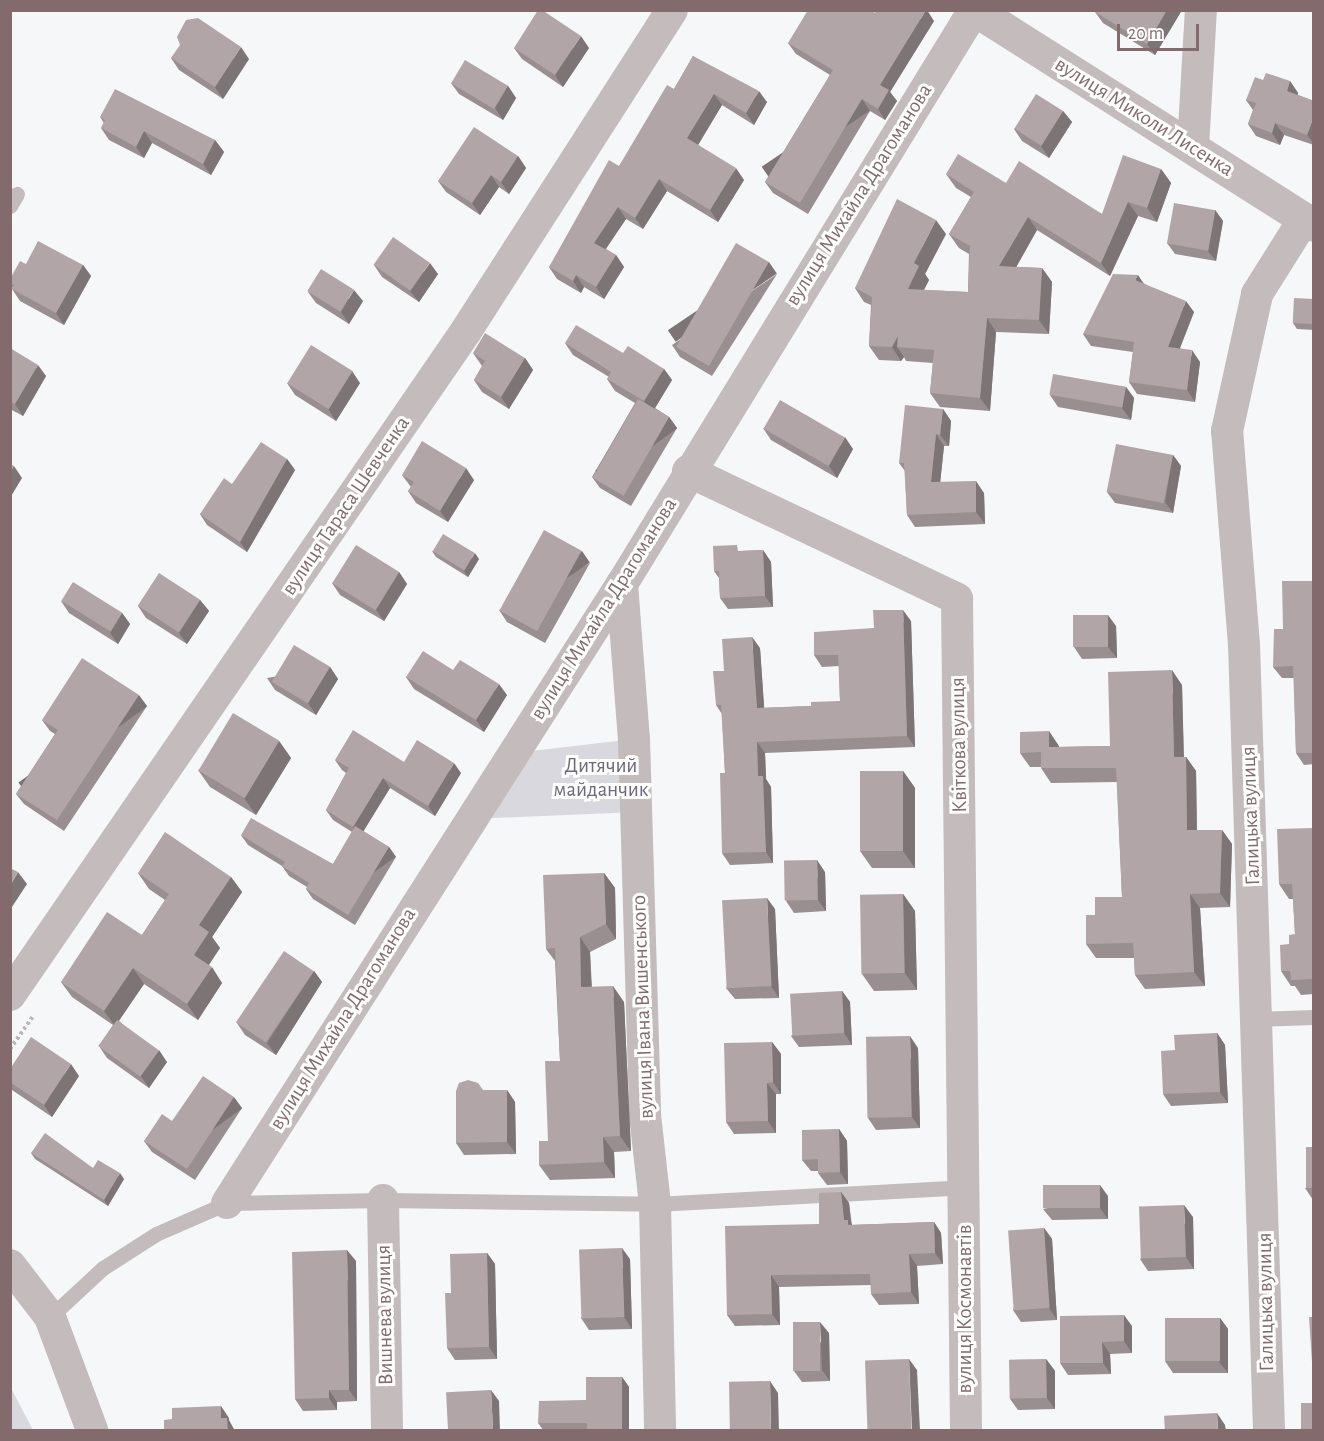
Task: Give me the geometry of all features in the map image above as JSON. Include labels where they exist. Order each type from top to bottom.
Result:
[{"type":"street","name":"вулиця Тараса Шевченка","points":[[10,995],[466,331],[672,10]]},
{"type":"street","name":"вулиця Миколи Лисенка","points":[[974,10],[1309,222]]},
{"type":"street","name":"вулиця Михайла Драгоманова","points":[[226,1203],[622,584],[688,471],[974,10]]},
{"type":"street","points":[[1193,147],[1201,10]]},
{"type":"street","name":"Галицька вулиця","points":[[1269,1431],[1259,1019],[1244,645],[1227,431],[1257,294],[1309,222]]},
{"type":"street","name":"Квіткова вулиця","points":[[688,471],[957,599],[964,1187]]},
{"type":"street","name":"вулиця Івана Вишенського","points":[[622,584],[634,739],[645,1115],[655,1204],[660,1431]]},
{"type":"street","name":"вулиця Космонавтів","points":[[964,1187],[966,1431]]},
{"type":"street","name":"Вишнева вулиця","points":[[383,1200],[387,1431]]},
{"type":"street","points":[[10,1265],[50,1317],[92,1431]]},
{"type":"lane","points":[[1259,1019],[1314,1017]]},
{"type":"lane","points":[[50,1317],[103,1268],[156,1234],[226,1203],[383,1200],[655,1204],[964,1187]]},
{"type":"green space","name":"Дитячий майданчик","points":[[634,739],[637,812],[470,819],[514,753]]},
{"type":"green space","points":[[11,1388],[33,1430],[11,1430]]},
{"type":"building","points":[[538,10],[542,10],[581,36],[555,75],[514,48]]},
{"type":"building","points":[[808,10],[871,10],[875,13],[876,10],[926,10],[880,85],[889,90],[878,109],[862,99],[800,203],[765,182],[833,70],[788,43]]},
{"type":"building","points":[[1096,10],[1167,10],[1147,44],[1095,12]]},
{"type":"building","points":[[198,18],[241,47],[215,87],[171,58],[180,45],[177,37],[186,20]]},
{"type":"building","points":[[693,56],[759,91],[746,113],[714,94],[687,138],[736,168],[710,210],[659,179],[635,218],[618,207],[594,243],[616,255],[596,287],[576,275],[573,281],[549,267],[609,160],[619,166],[667,85],[674,89]]},
{"type":"building","points":[[465,60],[508,86],[494,109],[451,83]]},
{"type":"building","points":[[1266,73],[1290,81],[1287,91],[1314,101],[1314,117],[1307,135],[1275,123],[1272,133],[1248,124],[1256,103],[1246,100],[1255,77],[1263,80]]},
{"type":"building","points":[[115,89],[215,140],[203,164],[144,131],[136,147],[101,128],[105,120],[100,117]]},
{"type":"building","points":[[1036,94],[1063,111],[1041,146],[1014,129]]},
{"type":"building","points":[[474,127],[518,156],[501,182],[491,175],[472,203],[438,181]]},
{"type":"building","points":[[958,154],[1006,183],[1019,161],[1102,214],[1123,155],[1161,169],[1147,208],[1128,202],[1101,263],[1028,217],[999,266],[1042,268],[1039,320],[987,318],[980,398],[930,393],[934,350],[897,347],[898,336],[892,347],[869,346],[872,297],[855,288],[897,199],[936,220],[914,263],[919,266],[908,289],[968,292],[970,246],[949,234],[974,192],[946,174]]},
{"type":"building","points":[[1174,203],[1215,210],[1208,251],[1167,243]]},
{"type":"building","points":[[393,237],[430,263],[410,291],[373,265]]},
{"type":"building","points":[[38,241],[83,265],[56,313],[12,289],[14,285],[10,283],[20,261],[26,264]]},
{"type":"building","points":[[736,243],[769,262],[709,366],[676,347]]},
{"type":"building","points":[[321,269],[354,290],[340,312],[307,291]]},
{"type":"building","points":[[1113,274],[1138,275],[1135,280],[1186,301],[1168,347],[1192,350],[1187,390],[1129,382],[1134,342],[1083,334]]},
{"type":"building","points":[[1294,298],[1314,299],[1313,324],[1293,323]]},
{"type":"building","points":[[576,325],[623,353],[628,346],[664,369],[644,401],[607,379],[611,372],[565,343]]},
{"type":"building","points":[[485,333],[525,358],[501,397],[474,380],[485,361],[473,353]]},
{"type":"building","points":[[311,345],[353,371],[329,409],[287,383]]},
{"type":"building","points":[[10,348],[38,365],[15,404],[10,402]]},
{"type":"building","points":[[1053,374],[1126,387],[1122,408],[1049,395]]},
{"type":"building","points":[[638,399],[669,417],[624,496],[592,478]]},
{"type":"building","points":[[780,400],[845,437],[828,466],[764,429]]},
{"type":"building","points":[[905,405],[943,409],[940,435],[936,434],[931,482],[976,481],[976,512],[907,515],[904,463],[899,463]]},
{"type":"building","points":[[422,441],[466,468],[440,511],[408,491],[414,482],[402,475]]},
{"type":"building","points":[[261,442],[287,459],[240,542],[200,514],[224,478],[232,484]]},
{"type":"building","points":[[1116,444],[1173,455],[1164,503],[1107,492]]},
{"type":"building","points":[[544,530],[582,551],[537,631],[499,610]]},
{"type":"building","points":[[443,534],[475,553],[464,570],[433,551]]},
{"type":"building","points":[[356,545],[399,572],[375,610],[332,583]]},
{"type":"building","points":[[737,545],[738,551],[763,550],[765,596],[720,598],[719,571],[714,571],[713,546]]},
{"type":"building","points":[[159,573],[200,600],[179,632],[138,606]]},
{"type":"building","points":[[1282,581],[1314,581],[1314,753],[1296,753],[1293,666],[1273,667],[1274,629],[1283,629]]},
{"type":"building","points":[[73,582],[122,613],[111,631],[61,601]]},
{"type":"building","points":[[873,610],[903,610],[907,736],[757,742],[758,776],[763,776],[766,852],[722,853],[720,773],[725,773],[721,705],[716,705],[713,671],[724,671],[722,639],[752,637],[757,708],[811,706],[811,702],[840,701],[838,655],[814,655],[814,632],[874,628]]},
{"type":"building","points":[[1073,615],[1108,615],[1108,647],[1073,647]]},
{"type":"building","points":[[294,645],[330,667],[308,703],[272,682]]},
{"type":"building","points":[[423,651],[453,670],[460,660],[499,684],[476,720],[406,677]]},
{"type":"building","points":[[82,658],[139,695],[57,820],[16,794],[58,730],[42,720]]},
{"type":"building","points":[[1172,670],[1174,757],[1186,757],[1187,830],[1222,830],[1220,893],[1190,894],[1194,972],[1135,975],[1133,943],[1086,944],[1086,915],[1095,915],[1095,897],[1122,897],[1116,768],[1041,768],[1041,752],[1020,753],[1020,732],[1049,731],[1049,747],[1110,746],[1108,672]]},
{"type":"building","points":[[233,713],[279,741],[245,798],[198,770]]},
{"type":"building","points":[[353,730],[404,762],[417,740],[454,763],[428,806],[383,778],[353,827],[326,810],[349,768],[335,760]]},
{"type":"building","points":[[860,771],[903,771],[903,851],[860,851]]},
{"type":"building","points":[[251,818],[333,864],[355,826],[389,847],[348,915],[306,889],[309,883],[282,866],[285,862],[241,835]]},
{"type":"building","points":[[1314,828],[1314,979],[1291,980],[1290,971],[1281,971],[1280,945],[1289,944],[1289,935],[1295,934],[1292,884],[1279,884],[1277,829]]},
{"type":"building","points":[[165,832],[231,877],[199,925],[209,932],[194,955],[212,967],[187,1004],[133,968],[104,1011],[61,982],[107,912],[142,935],[169,894],[138,873]]},
{"type":"building","points":[[817,860],[818,900],[785,901],[784,861]]},
{"type":"building","points":[[10,868],[18,872],[10,886]]},
{"type":"building","points":[[604,873],[606,924],[580,937],[581,987],[613,986],[620,1136],[603,1137],[604,1162],[539,1165],[539,1141],[548,1141],[545,1061],[560,1061],[555,948],[546,949],[543,875]]},
{"type":"building","points":[[903,894],[904,973],[861,974],[860,895]]},
{"type":"building","points":[[767,898],[772,986],[727,988],[722,900]]},
{"type":"building","points":[[284,951],[314,971],[266,1042],[236,1022]]},
{"type":"building","points":[[842,991],[844,1033],[792,1036],[790,994]]},
{"type":"building","points":[[117,1020],[159,1051],[140,1076],[98,1046]]},
{"type":"building","points":[[1217,1033],[1220,1092],[1163,1094],[1161,1051],[1175,1050],[1174,1035]]},
{"type":"building","points":[[910,1036],[911,1117],[867,1118],[866,1037]]},
{"type":"building","points":[[31,1037],[71,1064],[44,1105],[10,1082],[10,1069]]},
{"type":"building","points":[[772,1042],[773,1082],[767,1083],[768,1121],[726,1122],[724,1043]]},
{"type":"building","points":[[203,1076],[234,1097],[187,1169],[144,1141],[162,1114],[172,1121]]},
{"type":"building","points":[[468,1080],[478,1083],[483,1090],[507,1090],[507,1142],[456,1143],[456,1091],[459,1083]]},
{"type":"building","points":[[839,1129],[840,1172],[818,1173],[818,1159],[802,1160],[802,1130]]},
{"type":"building","points":[[45,1133],[93,1168],[98,1160],[120,1173],[104,1200],[31,1153]]},
{"type":"building","points":[[1306,1147],[1314,1147],[1314,1188],[1306,1188]]},
{"type":"building","points":[[1043,1185],[1100,1185],[1100,1208],[1043,1208]]},
{"type":"building","points":[[841,1192],[844,1220],[848,1220],[848,1225],[934,1222],[935,1253],[909,1254],[911,1292],[871,1294],[870,1274],[771,1275],[772,1314],[727,1315],[725,1226],[819,1224],[819,1193]]},
{"type":"building","points":[[1184,1205],[1186,1257],[1141,1259],[1139,1207]]},
{"type":"building","points":[[1044,1228],[1050,1308],[1014,1310],[1008,1231]]},
{"type":"building","points":[[622,1248],[624,1317],[581,1318],[579,1250]]},
{"type":"building","points":[[347,1250],[349,1390],[329,1390],[329,1398],[295,1399],[292,1252]]},
{"type":"building","points":[[487,1253],[489,1347],[447,1348],[445,1293],[451,1293],[450,1254]]},
{"type":"building","points":[[1124,1315],[1124,1341],[1102,1342],[1103,1363],[1060,1363],[1060,1316]]},
{"type":"building","points":[[1309,1317],[1314,1317],[1314,1392]]},
{"type":"building","points":[[1165,1318],[1220,1318],[1220,1361],[1165,1361]]},
{"type":"building","points":[[793,1322],[820,1322],[820,1371],[793,1371]]},
{"type":"building","points":[[909,1359],[911,1430],[867,1430],[865,1361]]},
{"type":"building","points":[[1046,1359],[1047,1398],[1010,1399],[1009,1360]]},
{"type":"building","points":[[586,1377],[622,1377],[622,1431],[587,1431],[587,1423],[538,1423],[539,1401],[586,1400]]},
{"type":"building","points":[[770,1381],[771,1430],[730,1430],[729,1382]]},
{"type":"building","points":[[491,1390],[493,1430],[448,1430],[446,1392]]},
{"type":"building","points":[[1301,1403],[1314,1403],[1314,1430],[1301,1430]]},
{"type":"building","points":[[221,1406],[221,1418],[227,1418],[228,1431],[164,1431],[164,1420],[172,1419],[172,1408]]},
{"type":"building","points":[[1217,1413],[1218,1430],[1165,1430],[1164,1416]]}]
